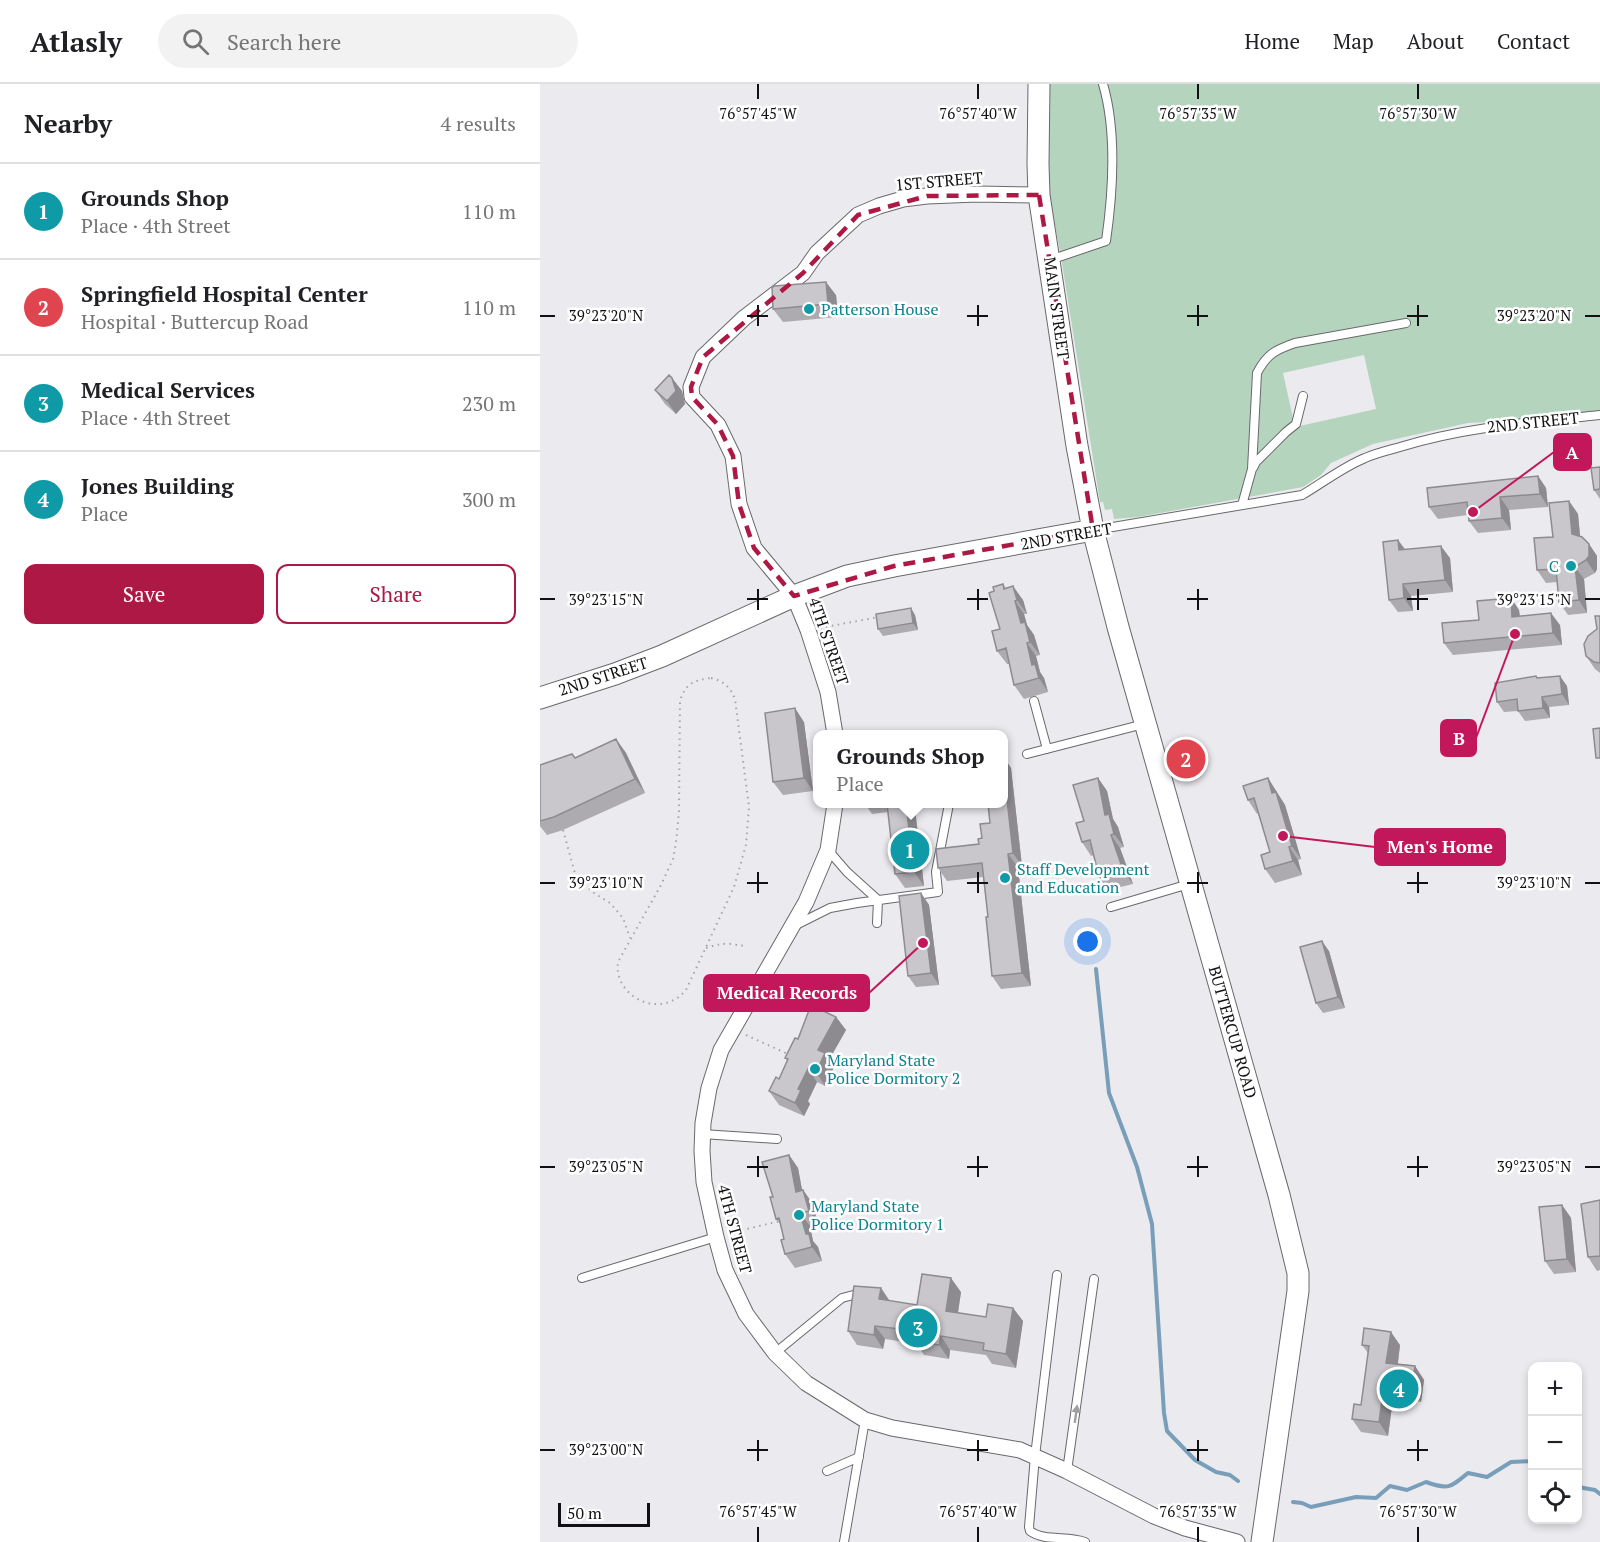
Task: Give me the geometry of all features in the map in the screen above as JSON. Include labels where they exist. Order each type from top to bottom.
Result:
[{"type":"street","name":"MAIN STREET","points":[[1039,84],[1039,195],[1077,446],[1093,530]]},
{"type":"street","name":"1ST STREET","points":[[794,596],[754,548],[739,504],[733,456],[718,425],[693,397],[691,387],[703,357],[744,318],[803,273],[817,253],[858,214],[903,199],[927,196],[1039,195]]},
{"type":"street","name":"2ND STREET","points":[[540,698],[662,656],[794,596],[847,576],[1093,530]]},
{"type":"street","name":"BUTTERCUP ROAD","points":[[1093,530],[1145,724],[1279,1195],[1298,1273],[1296,1302],[1262,1542]]},
{"type":"street","name":"4TH STREET","points":[[794,596],[808,630],[828,692],[834,730]]},
{"type":"street","name":"4TH STREET","points":[[834,808],[828,850],[806,902],[732,1029],[722,1050],[710,1088],[702,1134],[704,1182],[725,1270],[746,1314],[775,1353],[806,1383],[865,1420],[891,1428],[1020,1450],[1154,1516],[1185,1528],[1237,1542]]},
{"type":"lane","points":[[1050,260],[1106,241],[1112,204],[1111,130],[1109,104],[1103,84]]},
{"type":"lane","points":[[1242,505],[1252,469],[1257,373],[1264,358],[1294,343],[1406,323]]},
{"type":"lane","points":[[1252,469],[1256,462],[1296,424],[1303,396]]},
{"type":"lane","name":"2ND STREET","points":[[1093,530],[1302,495],[1330,479],[1340,470],[1367,457],[1422,440],[1482,428],[1600,415]]},
{"type":"lane","points":[[1034,701],[1047,749]]},
{"type":"lane","points":[[1027,754],[1145,724]]},
{"type":"lane","points":[[792,927],[830,908],[938,892],[936,872],[948,808]]},
{"type":"lane","points":[[828,850],[847,872],[878,900]]},
{"type":"lane","points":[[1111,907],[1191,884]]},
{"type":"lane","points":[[877,923],[878,900]]},
{"type":"lane","points":[[702,1134],[777,1139]]},
{"type":"lane","points":[[582,1278],[716,1237]]},
{"type":"lane","points":[[1058,1275],[1035,1456],[1029,1527],[1030,1531],[1039,1536],[1069,1538],[1085,1542]]},
{"type":"lane","points":[[1067,1472],[1094,1279]]},
{"type":"lane","points":[[775,1353],[842,1298],[869,1292]]},
{"type":"lane","points":[[844,1542],[865,1420]]},
{"type":"lane","points":[[827,1471],[859,1457]]},
{"type":"path","points":[[808,630],[879,617]]},
{"type":"path","points":[[711,678],[725,683],[735,699],[749,807],[746,844],[739,871],[706,948],[686,990],[679,998],[665,1004],[654,1004],[639,1001],[628,991],[618,975],[618,962],[630,939],[673,859],[680,812],[680,701],[687,686],[696,680],[711,678]]},
{"type":"path","points":[[563,830],[576,877],[610,903],[623,918],[630,939]]},
{"type":"path","points":[[706,948],[719,944],[747,945]]},
{"type":"path","points":[[732,1029],[794,1058]]},
{"type":"path","points":[[716,1237],[782,1220]]},
{"type":"highlighted area","points":[[1039,195],[1093,530],[894,566],[794,596],[754,548],[739,504],[733,456],[718,425],[692,397],[691,387],[703,357],[803,273],[858,215],[927,196]]},
{"type":"green space","points":[[1048,84],[1600,84],[1600,411],[1468,423],[1373,444],[1331,463],[1321,475],[1303,487],[1138,517],[1114,519],[1112,509],[1105,510],[1103,502],[1100,502],[1046,164]],"holes":[[[1364,355],[1376,409],[1295,427],[1283,373]]]},
{"type":"building","points":[[826,282],[828,304],[773,309],[772,288],[774,286]]},
{"type":"building","points":[[669,375],[676,391],[667,401],[655,390]]},
{"type":"building","points":[[1600,467],[1600,489],[1594,490],[1591,468]]},
{"type":"building","points":[[1538,476],[1540,494],[1500,497],[1502,518],[1469,521],[1467,502],[1429,507],[1427,488]]},
{"type":"building","name":"C","points":[[1569,501],[1572,534],[1582,537],[1589,544],[1589,556],[1575,567],[1579,600],[1559,602],[1556,569],[1537,570],[1534,538],[1553,537],[1549,503]]},
{"type":"building","points":[[1398,540],[1399,550],[1441,546],[1445,580],[1403,584],[1404,598],[1389,600],[1383,542]]},
{"type":"building","points":[[1003,584],[1004,589],[1013,586],[1021,623],[1025,622],[1030,642],[1027,643],[1032,665],[1035,664],[1039,678],[1014,685],[1006,648],[997,651],[992,631],[1000,629],[989,593],[994,591],[993,587]]},
{"type":"building","points":[[1511,598],[1512,617],[1551,613],[1553,633],[1444,643],[1442,623],[1479,620],[1477,601]]},
{"type":"building","points":[[911,608],[913,623],[878,629],[876,614]]},
{"type":"building","points":[[1595,616],[1600,616],[1600,663],[1586,656],[1584,644],[1588,636],[1597,629]]},
{"type":"building","points":[[1536,676],[1537,678],[1560,676],[1562,694],[1542,697],[1543,708],[1518,711],[1517,699],[1497,702],[1495,683]]},
{"type":"building","points":[[795,708],[804,778],[773,782],[765,713]]},
{"type":"building","points":[[1600,728],[1600,758],[1596,758],[1593,729]]},
{"type":"building","points":[[616,739],[635,779],[554,817],[540,821],[540,765],[572,754],[575,758]]},
{"type":"building","points":[[1098,778],[1105,815],[1109,814],[1114,834],[1111,835],[1123,870],[1099,877],[1090,840],[1082,842],[1076,823],[1084,821],[1073,785]]},
{"type":"building","points":[[1268,778],[1272,793],[1276,792],[1292,846],[1289,847],[1293,861],[1265,869],[1261,855],[1270,852],[1254,798],[1248,800],[1243,786]]},
{"type":"building","points":[[887,808],[906,808],[914,872],[895,874]]},
{"type":"building","points":[[988,808],[1008,808],[1013,853],[1008,854],[1022,973],[992,976],[982,863],[938,868],[936,849],[979,844],[978,839],[982,838],[980,824],[990,823]]},
{"type":"building","points":[[921,893],[931,973],[908,976],[899,896]]},
{"type":"building","points":[[1322,941],[1338,997],[1316,1003],[1300,947]]},
{"type":"building","points":[[811,1005],[836,1017],[818,1050],[825,1053],[816,1072],[808,1069],[798,1089],[801,1090],[795,1103],[769,1091],[776,1077],[779,1079],[788,1059],[785,1058],[795,1038],[798,1039]]},
{"type":"building","name":"Maryland State Police Dormitory 1","points":[[789,1155],[796,1192],[803,1190],[809,1211],[800,1213],[812,1247],[785,1254],[779,1218],[776,1219],[770,1197],[773,1197],[762,1162]]},
{"type":"building","points":[[1600,1200],[1600,1256],[1588,1257],[1581,1204]]},
{"type":"building","points":[[1562,1205],[1567,1259],[1545,1261],[1539,1207]]},
{"type":"building","points":[[922,1274],[951,1278],[946,1311],[986,1317],[988,1304],[1013,1308],[1006,1354],[983,1350],[984,1343],[941,1336],[939,1345],[915,1341],[916,1331],[875,1326],[874,1335],[848,1331],[854,1286],[881,1288],[879,1299],[917,1305]]},
{"type":"building","points":[[1364,1328],[1391,1332],[1386,1363],[1415,1366],[1412,1389],[1384,1385],[1379,1422],[1352,1419],[1354,1404],[1361,1405],[1369,1346],[1362,1345]]},
{"type":"waterway","points":[[1096,969],[1109,1093],[1137,1167],[1152,1224],[1167,1431],[1195,1460],[1216,1472],[1230,1475],[1238,1481]]},
{"type":"waterway","points":[[1293,1502],[1311,1507],[1356,1497],[1376,1498],[1390,1486],[1407,1490],[1426,1482],[1444,1487],[1457,1482],[1468,1473],[1487,1477],[1511,1462],[1528,1461]]},
{"type":"waterway","points":[[1582,1488],[1595,1490],[1600,1494]]},
{"type":"place","name":"Patterson House","points":[[809,309]]},
{"type":"place","name":"A","points":[[1473,512]]},
{"type":"place","name":"C","points":[[1571,566]]},
{"type":"place","name":"B","points":[[1515,634]]},
{"type":"place","name":"Springfield Hospital Center","points":[[1186,759]]},
{"type":"place","name":"Men's Home","points":[[1283,836]]},
{"type":"place","name":"Grounds Shop","points":[[910,850]]},
{"type":"place","name":"Staff Development and Education","points":[[1005,878]]},
{"type":"place","name":"Medical Records","points":[[923,943]]},
{"type":"place","name":"Maryland State Police Dormitory 2","points":[[815,1069]]},
{"type":"place","name":"Maryland State Police Dormitory 1","points":[[799,1215]]},
{"type":"place","name":"Medical Services","points":[[918,1328]]},
{"type":"place","name":"Jones Building","points":[[1399,1389]]}]
